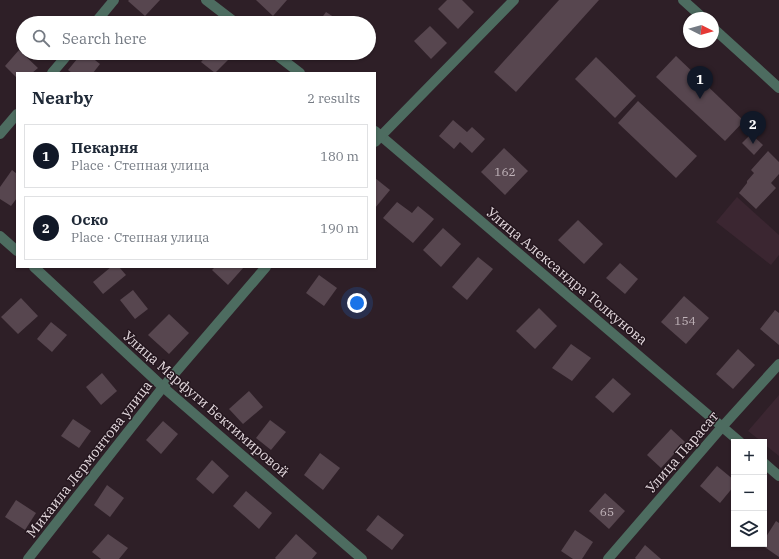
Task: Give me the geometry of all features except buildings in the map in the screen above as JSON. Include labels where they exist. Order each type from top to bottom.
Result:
[{"type":"street","points":[[101,16],[114,0]]},
{"type":"street","points":[[206,0],[227,16]]},
{"type":"street","points":[[377,136],[514,0]]},
{"type":"street","points":[[683,0],[696,12]]},
{"type":"street","points":[[719,33],[779,88]]},
{"type":"street","points":[[53,72],[63,60]]},
{"type":"street","points":[[283,60],[299,72]]},
{"type":"street","points":[[0,134],[16,115]]},
{"type":"street","name":"Улица Александра Толкунова","points":[[377,136],[737,439]]},
{"type":"street","points":[[0,236],[16,250]]},
{"type":"street","name":"Улица Марфуги Бектимировой","points":[[35,268],[163,387],[362,559]]},
{"type":"street","name":"Михаила Лермонтова улица","points":[[28,559],[163,387],[265,268]]},
{"type":"street","name":"Улица Парасат","points":[[608,559],[722,426],[779,364]]},
{"type":"street","points":[[767,466],[779,476]]},
{"type":"shaded area","points":[[737,197],[779,235],[779,255],[771,265],[716,222]]},
{"type":"shaded area","points":[[779,395],[779,456],[767,446],[767,439],[758,439],[748,431]]},
{"type":"place","name":"Пекарня","points":[[700,99]]},
{"type":"place","name":"Оско","points":[[753,144]]}]
